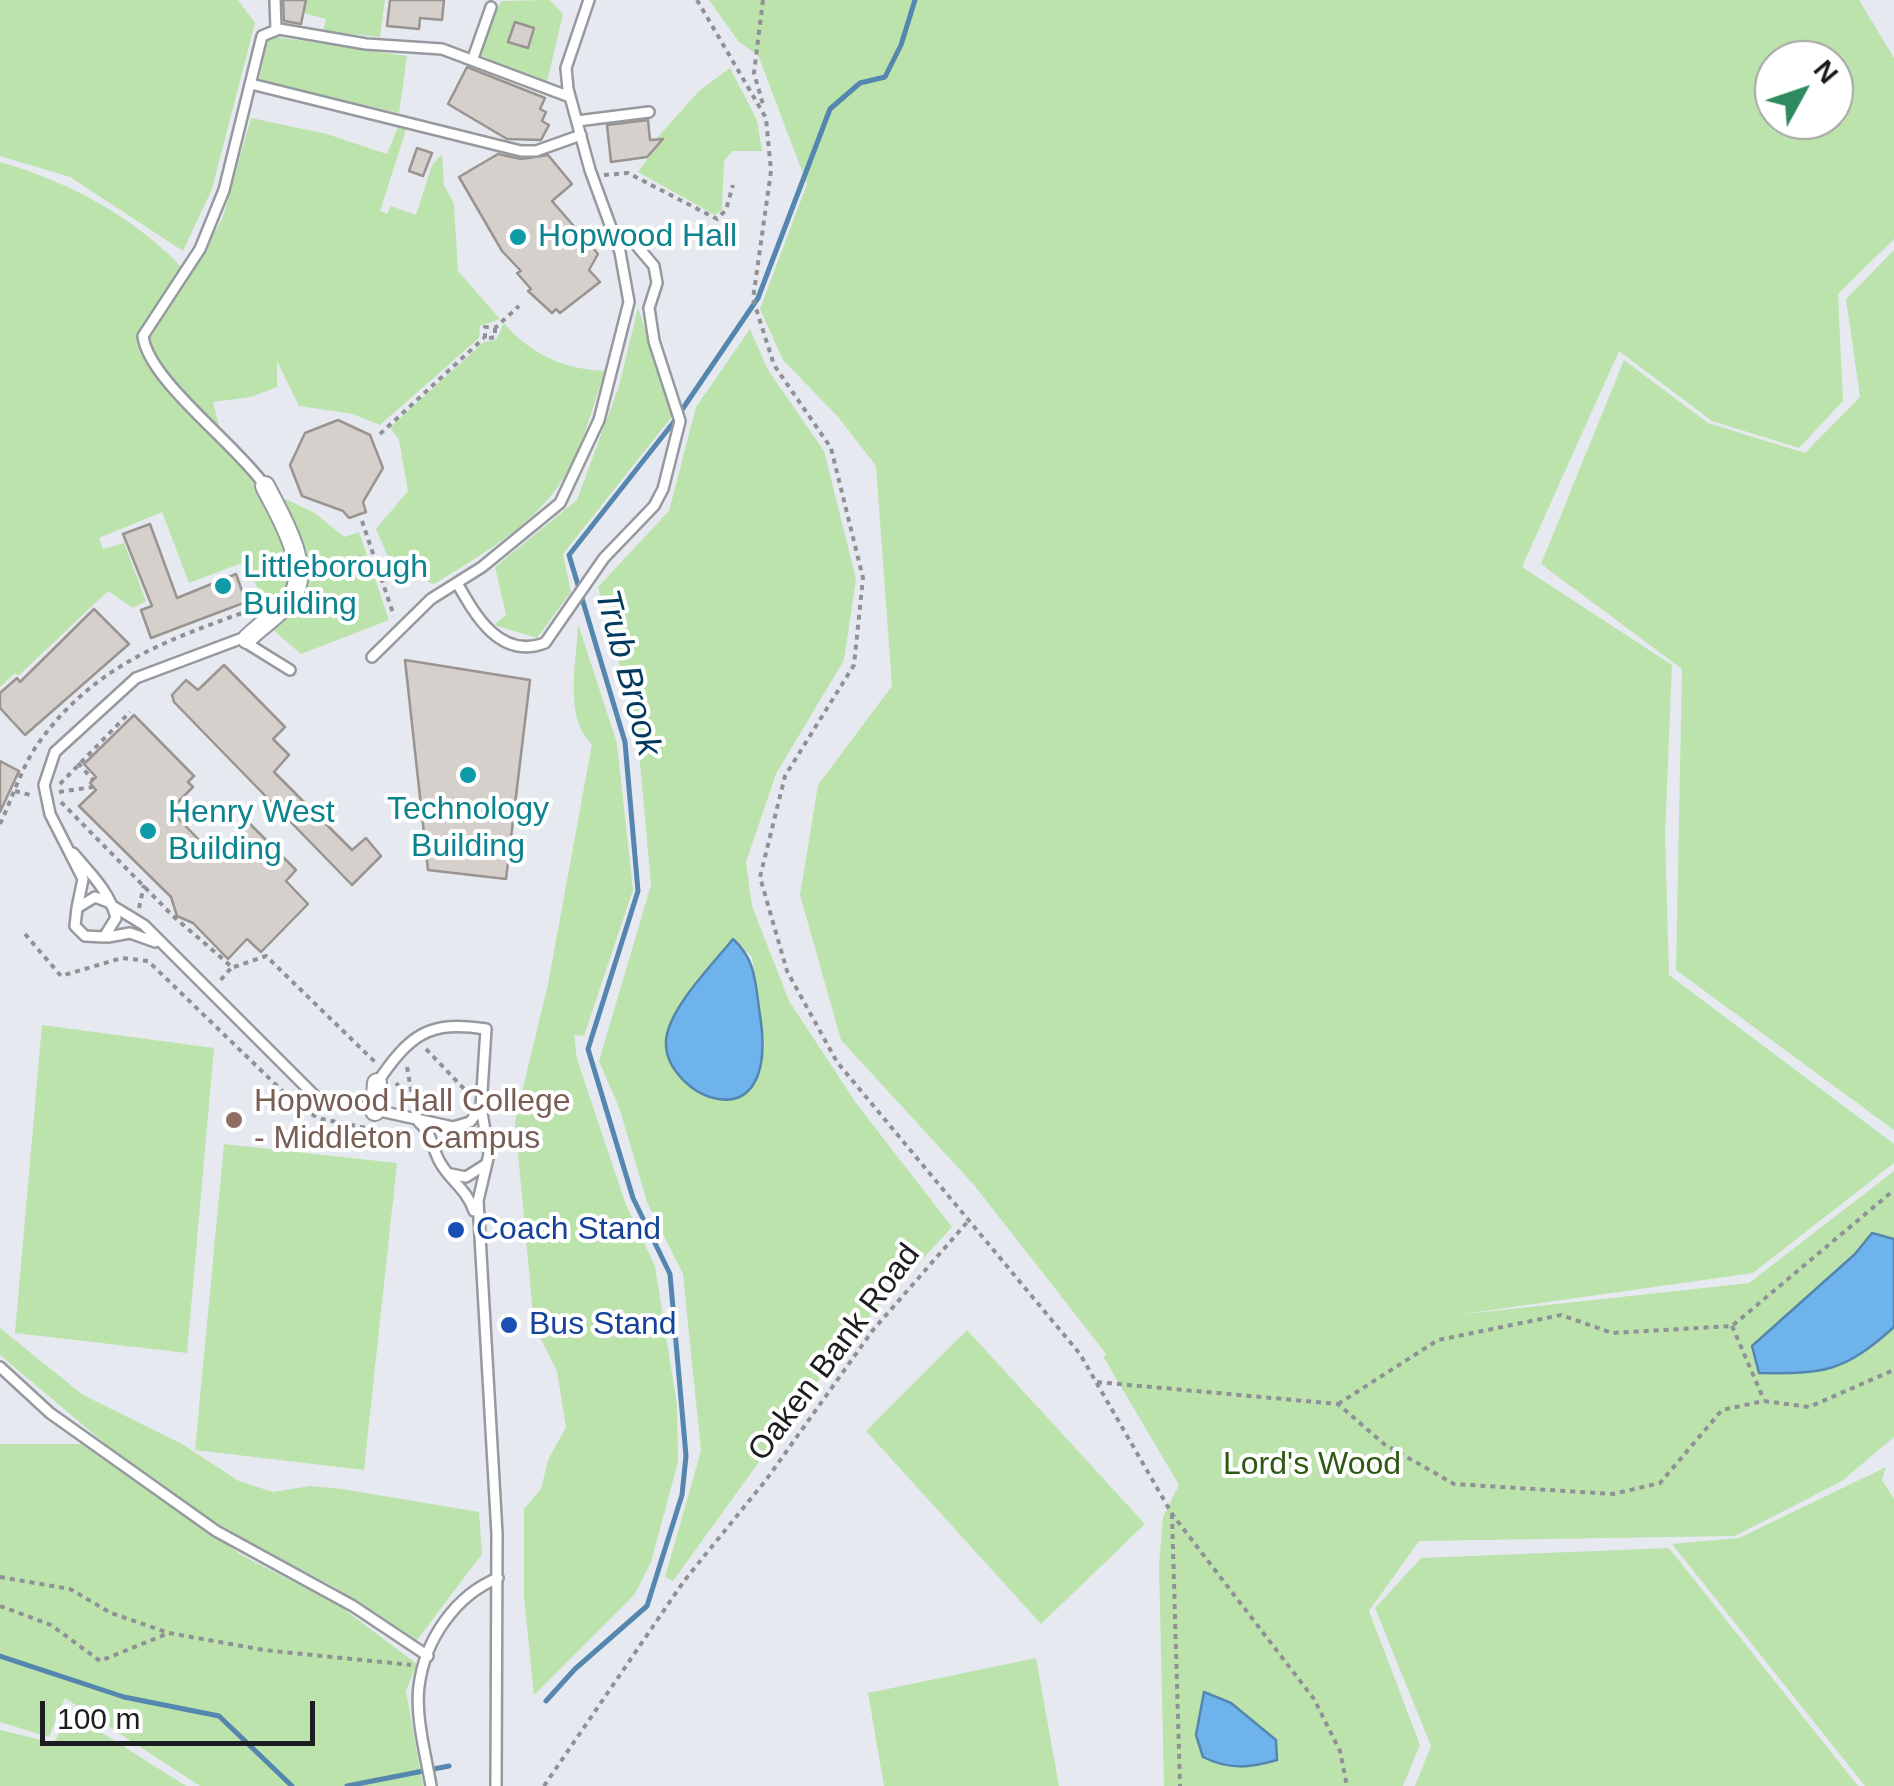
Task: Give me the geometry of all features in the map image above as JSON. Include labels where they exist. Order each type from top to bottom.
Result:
[{"type":"street","points":[[247,639],[289,602],[297,584],[289,536],[265,486]]},
{"type":"street","points":[[378,1118],[381,1077]]},
{"type":"lane","points":[[275,0],[276,29]]},
{"type":"lane","points":[[372,658],[403,626],[542,521],[572,483],[598,420],[626,324],[628,286],[570,97],[566,68],[589,0]]},
{"type":"lane","points":[[473,58],[491,7]]},
{"type":"lane","points":[[265,486],[245,457],[160,373],[147,357],[142,336],[200,248],[224,190],[262,36],[276,29],[366,44],[428,46],[473,58],[570,97]]},
{"type":"lane","points":[[252,84],[521,151],[536,151],[581,135]]},
{"type":"lane","points":[[577,121],[649,112]]},
{"type":"lane","points":[[457,583],[482,628],[496,637],[528,646],[549,639],[571,600],[654,506],[664,489],[680,421],[649,308],[657,283],[654,266],[632,240],[616,240]]},
{"type":"lane","points":[[161,946],[136,934],[89,938],[79,932],[74,922],[84,886],[50,814],[44,785],[51,759],[98,710],[149,670],[247,639],[290,670]]},
{"type":"lane","points":[[63,842],[94,874],[110,903],[114,925],[104,937]]},
{"type":"lane","points":[[77,908],[94,897],[144,925],[308,1092],[378,1118],[416,1119],[452,1126],[465,1124],[481,1107]]},
{"type":"lane","points":[[381,1077],[430,1028],[453,1023],[486,1028],[481,1107],[487,1162],[478,1200],[498,1578],[496,1786]]},
{"type":"lane","points":[[416,1119],[434,1139],[450,1174],[468,1195],[479,1235]]},
{"type":"lane","points":[[465,1124],[485,1136]]},
{"type":"lane","points":[[437,1150],[440,1139],[452,1126]]},
{"type":"lane","points":[[450,1174],[474,1175],[487,1162]]},
{"type":"lane","points":[[0,1367],[50,1412],[216,1531],[352,1606],[427,1660]]},
{"type":"lane","points":[[431,1786],[418,1687],[442,1624],[473,1588],[498,1578]]},
{"type":"path","points":[[697,0],[766,118]]},
{"type":"path","points":[[764,0],[754,73],[766,118],[770,172],[755,316],[774,365],[831,448],[863,578],[854,665],[785,776],[760,878],[787,971],[837,1062],[1080,1354],[1172,1514],[1314,1699],[1340,1751],[1348,1786]]},
{"type":"path","points":[[594,179],[609,173],[628,173],[717,219],[726,210],[733,184]]},
{"type":"path","points":[[484,338],[494,339],[495,328],[519,306]]},
{"type":"path","points":[[380,434],[484,338],[485,327],[495,328]]},
{"type":"path","points":[[362,521],[395,618],[403,626]]},
{"type":"path","points":[[57,793],[78,764],[130,712]]},
{"type":"path","points":[[57,793],[93,783],[78,764]]},
{"type":"path","points":[[0,824],[16,790]]},
{"type":"path","points":[[57,793],[173,916],[232,967]]},
{"type":"path","points":[[25,934],[61,976],[122,958],[148,961],[302,1110],[369,1132],[378,1118]]},
{"type":"path","points":[[209,993],[232,967],[266,956],[381,1077],[413,1101]]},
{"type":"path","points":[[416,1054],[424,1046],[481,1107]]},
{"type":"path","points":[[409,1062],[416,1119]]},
{"type":"path","points":[[1338,1404],[1438,1340],[1561,1315],[1612,1334],[1732,1326],[1894,1190]]},
{"type":"path","name":"Oaken Bank Road","points":[[544,1786],[684,1581],[766,1480],[873,1330],[970,1219]]},
{"type":"path","points":[[1732,1326],[1764,1401]]},
{"type":"path","points":[[1097,1382],[1338,1404],[1384,1444],[1454,1484],[1613,1494],[1660,1483],[1722,1410],[1764,1401],[1809,1407],[1894,1370]]},
{"type":"path","points":[[1172,1514],[1180,1786]]},
{"type":"path","points":[[0,1578],[70,1589],[111,1614],[169,1633],[264,1650],[427,1660]]},
{"type":"path","points":[[0,1606],[51,1626],[100,1661],[169,1633]]},
{"type":"green space","points":[[0,0],[238,0],[255,23],[212,189],[183,251],[70,177],[0,156]]},
{"type":"green space","points":[[306,0],[385,0],[380,37],[323,31],[326,19],[303,13]]},
{"type":"green space","points":[[550,0],[563,14],[546,86],[478,54],[501,1]]},
{"type":"green space","name":"Lord's Wood","points":[[709,0],[1859,0],[1894,58],[1894,239],[1838,294],[1843,401],[1799,448],[1712,421],[1619,351],[1522,567],[1672,665],[1665,835],[1669,975],[1894,1144],[1894,1163],[1753,1273],[1456,1315],[1749,1283],[1894,1171],[1894,1437],[1842,1481],[1735,1536],[1419,1541],[1369,1611],[1420,1745],[1403,1786],[1164,1786],[1159,1565],[1163,1517],[1179,1485],[1103,1356],[1107,1355],[974,1185],[841,1040],[800,895],[818,785],[892,686],[876,466],[839,418],[783,360],[760,309],[807,184],[758,55],[739,42]]},
{"type":"green space","points":[[276,37],[407,56],[399,113],[259,80],[268,41]]},
{"type":"green space","points":[[730,68],[757,120],[762,151],[733,151],[724,161],[722,210],[715,215],[638,172],[656,147],[655,140],[699,91]]},
{"type":"green space","points":[[251,118],[327,134],[387,154],[398,127],[406,130],[380,211],[387,214],[391,206],[416,215],[432,165],[442,154],[444,185],[454,204],[458,271],[500,319],[480,326],[479,338],[380,425],[353,414],[299,406],[277,361],[277,387],[251,397],[213,402],[223,441],[261,487],[291,553],[292,587],[266,611],[247,561],[189,583],[162,512],[99,538],[103,549],[124,543],[146,601],[133,608],[108,591],[18,676],[15,673],[0,687],[0,162],[53,180],[103,206],[149,237],[190,276],[223,217]]},
{"type":"green space","points":[[1894,250],[1894,1130],[1676,970],[1682,669],[1541,564],[1624,360],[1708,423],[1805,453],[1860,397],[1846,299]]},
{"type":"green space","points":[[638,308],[674,414],[563,554],[571,592],[537,638],[494,625],[506,615],[495,567],[577,500],[619,386]]},
{"type":"green space","points":[[504,323],[526,344],[549,358],[605,371],[578,450],[554,491],[524,523],[434,584],[393,568],[376,529],[408,491],[399,440],[390,427],[484,342],[496,340]]},
{"type":"green space","points":[[750,329],[768,370],[824,451],[856,579],[844,660],[776,774],[746,862],[752,906],[789,1001],[856,1103],[952,1227],[845,1343],[673,1581],[665,1577],[701,1451],[683,1274],[647,1202],[620,1110],[599,1061],[651,885],[637,729],[598,587],[669,511],[696,407]],"holes":[[[733,940],[752,957],[765,1047],[683,1002]]]},
{"type":"green space","points":[[283,498],[315,513],[344,537],[359,532],[389,620],[301,654],[273,630],[302,601],[307,585],[304,553]]},
{"type":"green space","points":[[578,624],[617,743],[633,890],[584,1036],[574,1035],[577,1059],[626,1205],[655,1266],[677,1405],[678,1462],[651,1562],[635,1594],[534,1695],[524,1596],[524,1509],[541,1489],[548,1460],[566,1427],[557,1371],[534,1325],[515,1121],[548,984],[592,744],[577,719],[575,704]]},
{"type":"green space","points":[[42,1025],[214,1048],[187,1353],[15,1333]]},
{"type":"green space","points":[[224,1144],[397,1163],[364,1470],[195,1450]]},
{"type":"green space","points":[[0,1328],[83,1395],[182,1444],[239,1481],[273,1492],[310,1486],[342,1489],[479,1512],[482,1554],[417,1640],[334,1587],[226,1530],[121,1457],[0,1355]]},
{"type":"green space","points":[[967,1330],[1145,1524],[1041,1624],[866,1431]]},
{"type":"green space","points":[[0,1444],[81,1444],[243,1556],[337,1604],[417,1664],[406,1691],[423,1786],[200,1786],[65,1698],[49,1737],[0,1722]]},
{"type":"green space","points":[[1886,1467],[1882,1480],[1894,1499],[1894,1786],[1865,1786],[1672,1544],[1739,1538]]},
{"type":"green space","points":[[1669,1548],[1858,1786],[1415,1786],[1431,1746],[1375,1608],[1421,1558]]},
{"type":"green space","points":[[1036,1658],[1059,1786],[884,1786],[868,1693]]},
{"type":"green space","points":[[69,1712],[186,1786],[0,1786],[0,1730],[54,1743]]},
{"type":"water","points":[[733,939],[747,956],[754,974],[762,1057],[754,1084],[739,1097],[720,1099],[700,1093],[682,1079],[670,1061],[666,1041],[683,1001]]},
{"type":"water","points":[[1872,1233],[1894,1239],[1894,1327],[1847,1362],[1818,1371],[1759,1373],[1752,1346],[1855,1254]]},
{"type":"water","points":[[1204,1692],[1231,1703],[1276,1740],[1277,1760],[1239,1766],[1203,1757],[1196,1735]]},
{"type":"building","points":[[283,0],[306,0],[301,24],[284,21]]},
{"type":"building","points":[[390,0],[444,0],[442,20],[420,18],[419,29],[387,26]]},
{"type":"building","points":[[515,22],[534,28],[528,48],[508,42]]},
{"type":"building","points":[[467,67],[545,98],[540,109],[546,112],[542,121],[549,125],[541,140],[507,139],[448,104]]},
{"type":"building","points":[[648,120],[650,140],[663,139],[647,157],[611,162],[607,125]]},
{"type":"building","points":[[417,148],[432,153],[423,176],[409,171]]},
{"type":"building","name":"Hopwood Hall","points":[[498,154],[521,159],[548,155],[572,184],[552,201],[598,254],[589,270],[600,282],[560,313],[556,309],[552,313],[528,291],[531,289],[517,273],[521,271],[502,251],[459,177]]},
{"type":"building","points":[[338,420],[370,435],[383,468],[363,502],[366,512],[349,518],[343,511],[302,496],[290,465],[305,433]]},
{"type":"building","name":"Littleborough Building","points":[[150,524],[177,598],[236,574],[246,602],[151,638],[141,610],[152,606],[123,534]]},
{"type":"building","points":[[94,609],[129,644],[25,735],[0,708],[0,693],[17,678],[20,682]]},
{"type":"building","name":"Technology Building","points":[[405,660],[530,680],[506,879],[428,870]]},
{"type":"building","points":[[224,665],[285,727],[273,739],[289,755],[274,772],[352,850],[366,838],[381,856],[352,885],[174,702],[172,695],[186,680],[198,690]]},
{"type":"building","name":"Henry West Building","points":[[134,715],[194,776],[188,782],[193,787],[170,810],[205,846],[209,841],[219,851],[247,821],[296,870],[286,881],[308,904],[261,952],[247,939],[228,959],[193,923],[177,916],[171,897],[79,806],[96,790],[90,783],[96,777],[84,764]]},
{"type":"building","points":[[0,761],[19,771],[0,812]]},
{"type":"waterway","name":"Trub Brook","points":[[546,1701],[575,1669],[647,1606],[682,1495],[686,1456],[670,1274],[633,1198],[588,1049],[638,891],[625,742],[569,555],[673,423],[758,298],[830,109],[860,83],[885,77],[901,45],[915,0]]},
{"type":"waterway","name":"Trub Brook","points":[[0,1656],[124,1697],[219,1716],[292,1786]]},
{"type":"waterway","name":"Trub Brook","points":[[347,1786],[449,1766]]},
{"type":"place","name":"Hopwood Hall","points":[[518,237]]},
{"type":"place","name":"Littleborough Building","points":[[223,586]]},
{"type":"place","name":"Technology Building","points":[[468,775]]},
{"type":"place","name":"Henry West Building","points":[[148,831]]},
{"type":"place","name":"Hopwood Hall College - Middleton Campus","points":[[234,1120]]},
{"type":"place","name":"Coach Stand","points":[[456,1230]]},
{"type":"place","name":"Bus Stand","points":[[509,1325]]}]
